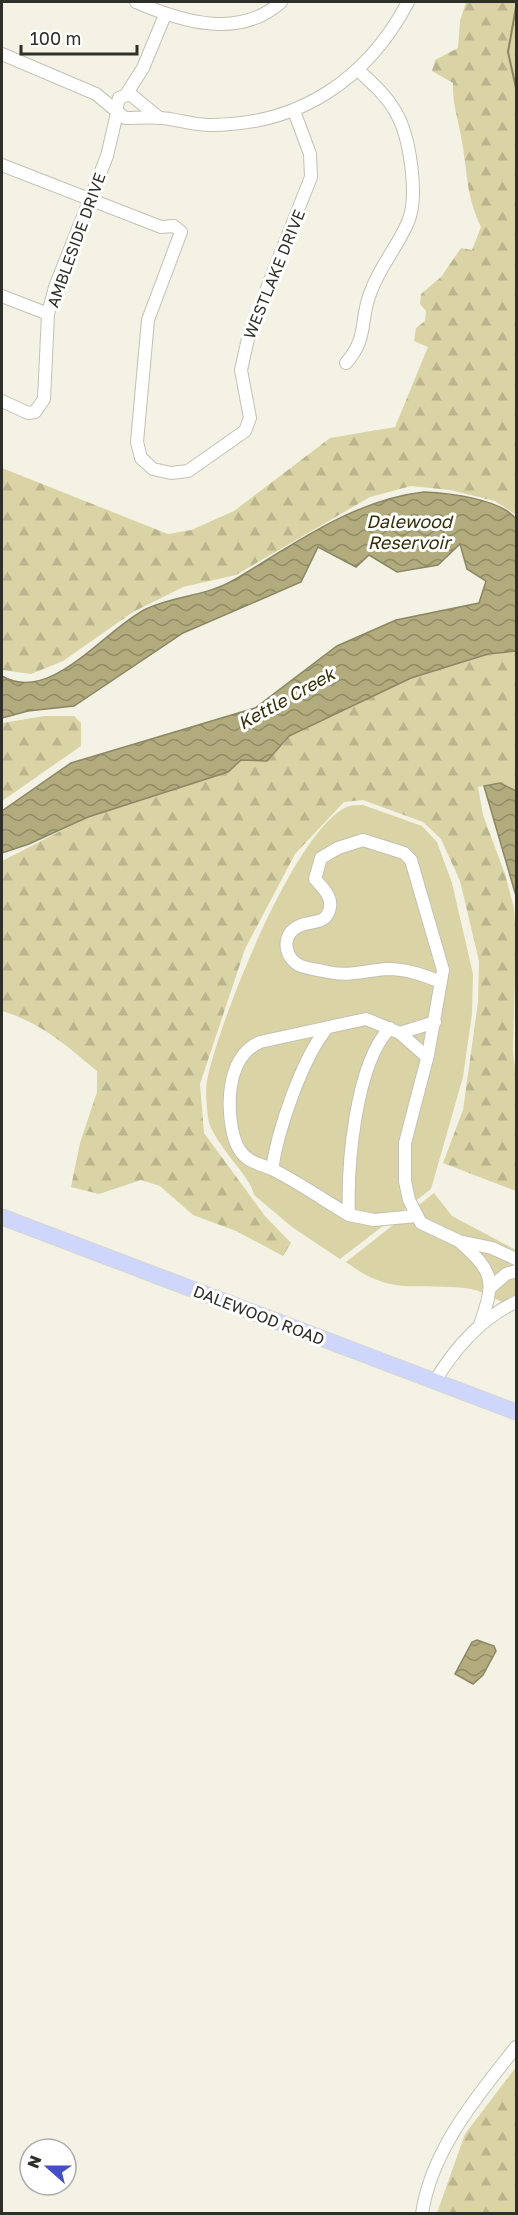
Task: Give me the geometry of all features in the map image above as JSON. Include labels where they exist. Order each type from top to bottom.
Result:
[{"type":"main road","name":"DALEWOOD ROAD","points":[[2,1217],[516,1412]]},
{"type":"street","points":[[136,2],[165,15],[201,23],[226,24],[255,17],[280,2]]},
{"type":"street","points":[[2,54],[96,94],[132,105],[153,119],[158,117],[209,125],[239,123],[294,111],[314,101],[358,70],[387,36],[408,2]]},
{"type":"street","name":"AMBLESIDE DRIVE","points":[[2,401],[28,413],[35,412],[44,399],[48,314],[59,276],[113,138],[132,105],[143,68],[165,15]]},
{"type":"street","points":[[346,363],[360,344],[369,293],[409,222],[414,196],[405,134],[400,119],[390,103],[358,70]]},
{"type":"street","points":[[96,94],[117,111]]},
{"type":"street","name":"AMBLESIDE DRIVE","points":[[113,138],[117,111],[132,105]]},
{"type":"street","name":"WESTLAKE DRIVE","points":[[2,165],[89,201],[161,227],[174,226],[181,232],[148,320],[137,442],[141,458],[153,469],[171,473],[188,471],[244,431],[250,418],[242,370],[249,334],[311,177],[310,154],[294,111]]},
{"type":"street","points":[[2,296],[48,314]]},
{"type":"street","points":[[441,982],[411,971],[388,969],[350,975],[302,966],[294,962],[288,955],[286,943],[295,927],[324,920],[329,914],[331,902],[315,879],[321,858],[338,848],[363,840],[404,853],[411,860],[443,970],[435,1022],[428,1057],[405,1143],[405,1181],[416,1216],[421,1223],[459,1241],[489,1273],[490,1288],[480,1325]]},
{"type":"street","points":[[416,1216],[374,1220],[349,1215],[272,1169],[247,1159],[239,1150],[233,1134],[230,1090],[232,1077],[242,1054],[250,1047],[260,1042],[366,1019],[395,1030],[428,1057]]},
{"type":"street","points":[[349,1215],[348,1178],[351,1146],[363,1088],[374,1052],[380,1039],[395,1030],[435,1022]]},
{"type":"street","points":[[272,1169],[281,1130],[307,1062],[327,1028]]},
{"type":"street","points":[[459,1241],[476,1243],[516,1259]]},
{"type":"street","points":[[489,1273],[503,1253]]},
{"type":"street","points":[[490,1288],[506,1274],[516,1271]]},
{"type":"street","points":[[435,1381],[450,1356],[480,1325],[516,1302]]},
{"type":"street","points":[[422,2214],[431,2174],[459,2124],[516,2047]]},
{"type":"green space","points":[[466,2],[516,2],[516,515],[495,501],[450,490],[411,486],[370,497],[236,575],[183,587],[133,612],[63,661],[31,674],[2,670],[2,468],[168,534],[191,530],[234,511],[330,438],[395,427],[428,347],[414,341],[416,328],[425,321],[426,311],[420,304],[421,294],[441,277],[461,248],[472,250],[481,227],[470,195],[453,83],[432,71],[435,60],[458,48],[460,21]]},
{"type":"green space","points":[[516,651],[516,791],[500,783],[478,787],[483,815],[505,874],[514,908],[516,937],[513,1050],[516,1077],[516,1191],[443,1163],[463,1110],[478,1002],[479,961],[460,881],[441,839],[423,822],[363,800],[344,802],[295,854],[245,949],[200,1084],[204,1133],[265,1216],[291,1243],[283,1256],[236,1231],[193,1215],[160,1186],[141,1180],[99,1194],[71,1187],[80,1143],[97,1092],[97,1071],[41,1028],[2,1011],[2,861],[88,817],[228,772],[241,760],[267,761],[289,736],[411,678],[488,654]]},
{"type":"green space","points":[[44,716],[74,716],[81,723],[81,746],[2,801],[2,723]]},
{"type":"green space","points":[[363,805],[422,826],[437,842],[452,883],[473,974],[472,1014],[463,1077],[431,1189],[340,1259],[292,1227],[254,1195],[247,1179],[211,1128],[206,1090],[214,1054],[242,975],[283,887],[306,849],[328,821],[349,806]]},
{"type":"green space","points":[[434,1193],[452,1216],[516,1250],[516,1310],[472,1289],[390,1284],[362,1273],[346,1262]]},
{"type":"green space","points":[[516,2067],[516,2213],[437,2213],[465,2134]]},
{"type":"water","points":[[424,492],[474,498],[499,506],[516,519],[516,651],[488,654],[411,678],[289,736],[267,761],[241,760],[228,772],[88,817],[29,844],[2,853],[2,811],[71,763],[255,708],[337,646],[396,620],[479,603],[486,581],[467,569],[460,544],[438,565],[397,572],[369,555],[356,567],[318,547],[301,582],[183,633],[74,706],[28,711],[2,718],[2,676],[21,682],[39,681],[58,673],[146,609],[222,586],[347,514],[372,504]]},
{"type":"water","points":[[500,783],[516,791],[516,896],[484,786]]},
{"type":"water","points":[[477,1640],[494,1646],[496,1651],[483,1675],[473,1684],[455,1674],[472,1642]]},
{"type":"waterway","points":[[516,7],[508,52],[516,88]]},
{"type":"water label","name":"Dalewood Reservoir","points":[[409,531]]},
{"type":"water label","name":"Kettle Creek","points":[[286,698]]}]
